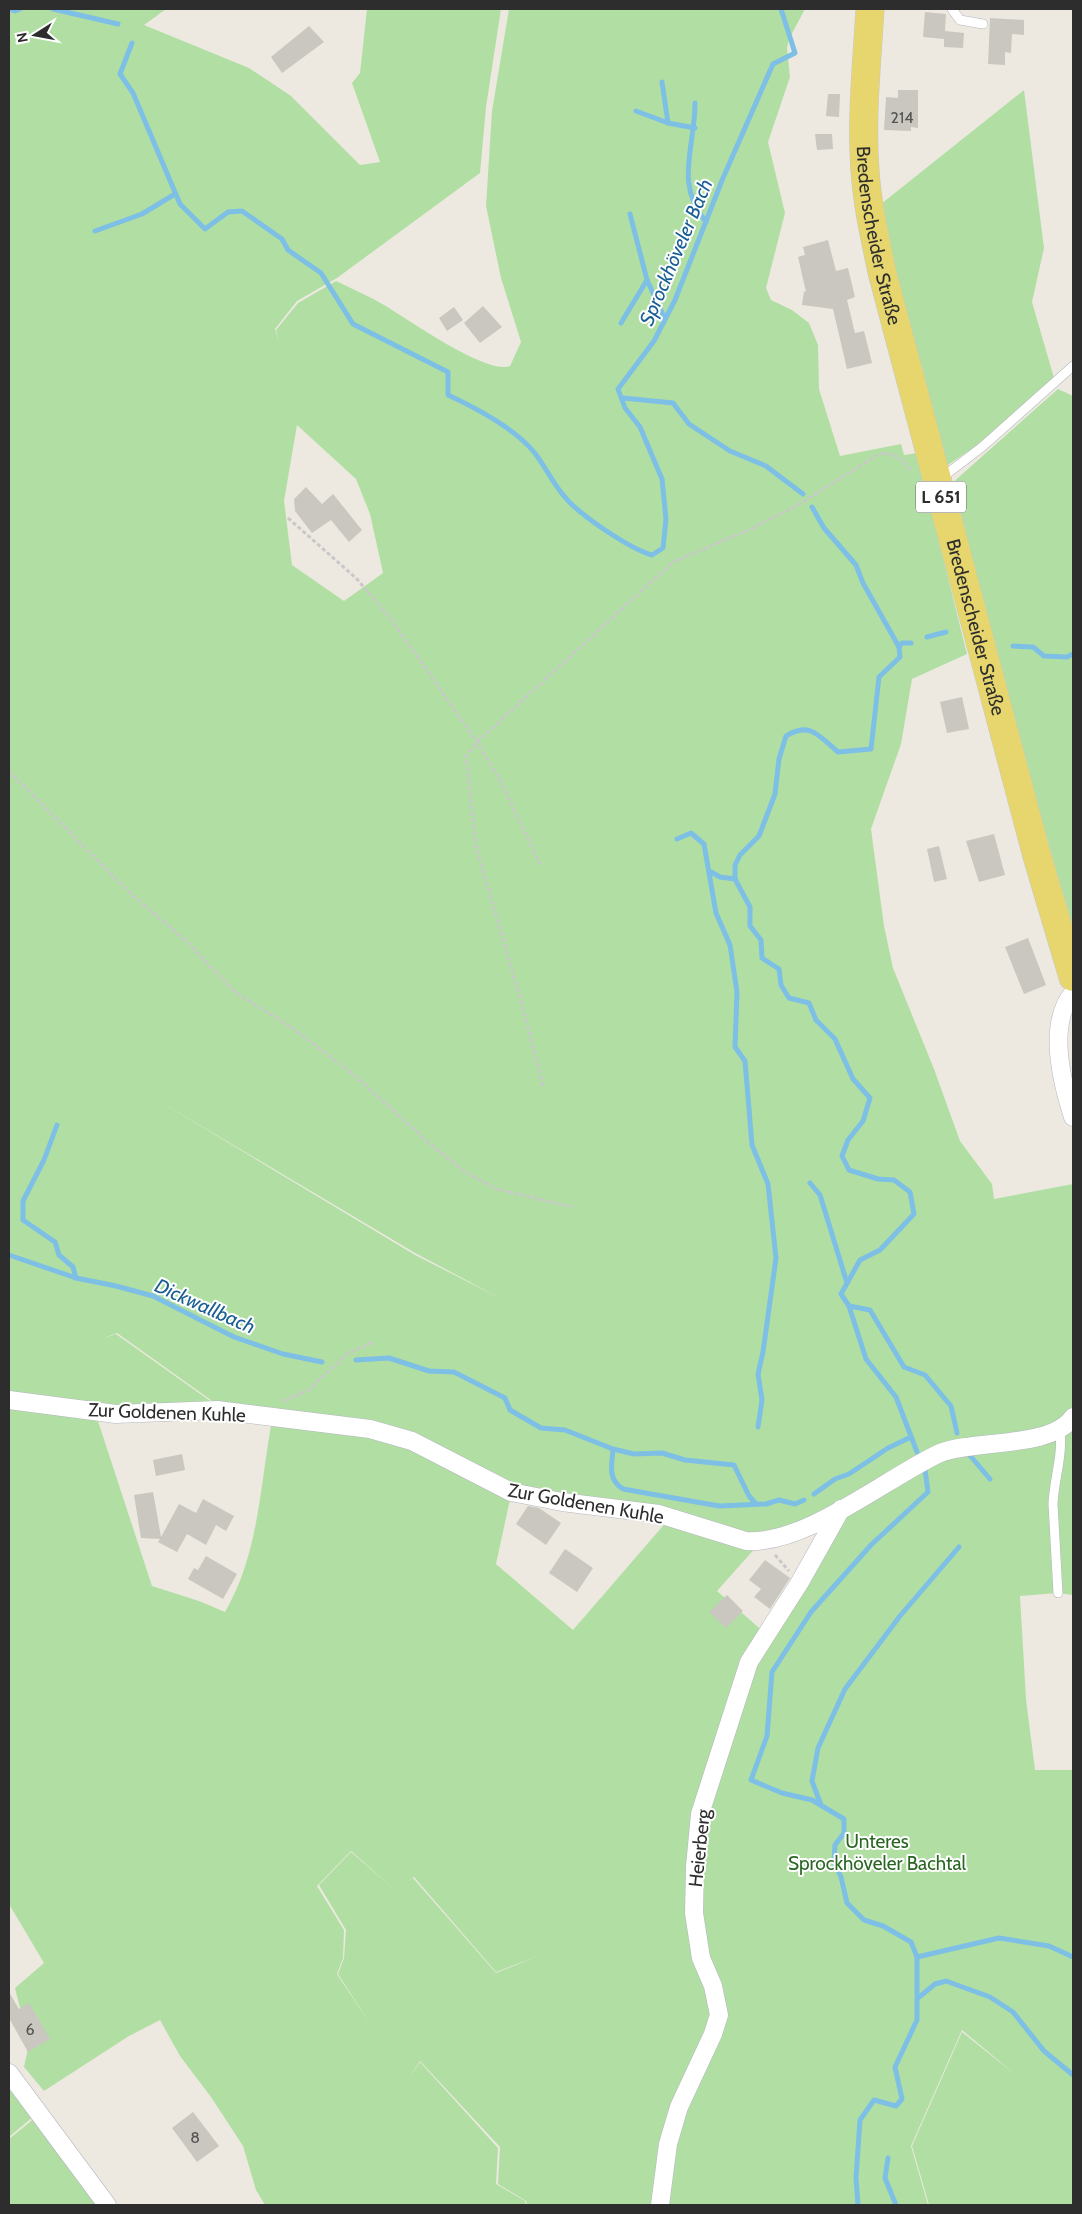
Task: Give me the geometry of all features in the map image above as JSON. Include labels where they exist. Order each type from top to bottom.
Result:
[{"type":"main road","name":"Bredenscheider Straße","points":[[870,9],[865,100],[865,169],[871,215],[895,324],[1037,856],[1071,960]]},
{"type":"street","points":[[1073,993],[1062,1016],[1059,1041],[1062,1081],[1073,1117]]},
{"type":"street","name":"Zur Goldenen Kuhle","points":[[9,1400],[116,1414],[212,1409],[384,1432],[421,1445],[511,1492],[562,1502],[659,1514],[746,1541],[764,1542],[789,1535],[841,1509],[932,1457],[950,1449],[1048,1435],[1060,1430],[1073,1417]]},
{"type":"street","name":"Heierberg","points":[[660,2205],[668,2144],[679,2107],[713,2034],[719,2015],[713,1986],[701,1958],[694,1913],[695,1866],[700,1814],[749,1662],[800,1582],[841,1509]]},
{"type":"street","points":[[9,2073],[107,2205]]},
{"type":"lane","points":[[952,9],[960,20],[983,24]]},
{"type":"lane","points":[[937,482],[982,447],[1073,366]]},
{"type":"lane","points":[[1062,377],[1073,377]]},
{"type":"lane","points":[[1058,1593],[1053,1504],[1062,1453],[1060,1430]]},
{"type":"path","points":[[543,1086],[526,1014],[476,847],[466,757],[477,742],[673,562],[753,528],[798,506],[879,454],[891,452],[899,455],[920,481],[937,482]]},
{"type":"path","points":[[288,518],[356,578],[391,620],[477,742],[500,780],[541,866]]},
{"type":"path","points":[[9,771],[129,892],[185,940],[236,992],[294,1029],[354,1075],[464,1172],[496,1189],[572,1207]]},
{"type":"path","points":[[247,1413],[306,1391],[347,1354],[373,1342]]},
{"type":"path","points":[[764,1542],[800,1582]]},
{"type":"green space","name":"Unteres Sprockhöveler Bachtal","points":[[9,9],[166,9],[144,25],[249,68],[291,96],[360,165],[380,162],[352,83],[360,73],[367,9],[501,9],[486,107],[480,173],[337,278],[297,301],[275,329],[279,342],[276,330],[298,303],[336,281],[378,302],[447,344],[499,367],[510,366],[521,342],[501,278],[486,206],[492,111],[509,9],[805,9],[789,39],[787,48],[790,77],[768,142],[785,213],[766,288],[771,300],[792,310],[809,323],[818,345],[819,389],[840,456],[901,444],[904,455],[917,453],[967,654],[912,679],[901,744],[871,829],[884,926],[893,968],[934,1069],[960,1141],[992,1184],[994,1199],[1073,1184],[1073,1595],[1058,1593],[1020,1596],[1026,1699],[1035,1770],[1073,1770],[1073,2205],[929,2205],[912,2146],[962,2032],[1017,2076],[962,2030],[911,2146],[928,2205],[664,2205],[666,2159],[677,2119],[665,2144],[658,2205],[527,2205],[526,2201],[498,2184],[500,2147],[420,2061],[407,2081],[420,2062],[498,2148],[496,2184],[525,2201],[526,2205],[265,2205],[256,2190],[243,2146],[211,2097],[180,2056],[160,2020],[129,2036],[44,2091],[24,2067],[29,2044],[15,1988],[44,1963],[9,1904],[9,1403],[96,1415],[152,1586],[199,1601],[225,1612],[245,1567],[252,1543],[272,1420],[368,1432],[405,1441],[435,1452],[488,1485],[511,1495],[496,1564],[573,1630],[668,1520],[751,1542],[703,1523],[534,1494],[495,1483],[440,1450],[403,1436],[215,1403],[117,1333],[99,1340],[116,1334],[213,1403],[131,1412],[9,1397]],"holes":[[[297,425],[356,479],[370,514],[383,573],[344,601],[292,565],[284,501]],[[149,1095],[415,1253],[502,1299],[415,1255]],[[855,1506],[786,1602],[752,1662],[702,1813],[696,1913],[699,1940],[690,1914],[698,1815],[747,1663],[765,1633],[717,1591],[758,1545],[785,1539]],[[351,1851],[394,1889],[351,1852],[319,1885],[346,1930],[344,1958],[338,1974],[373,2028],[337,1974],[343,1958],[344,1930],[317,1886]],[[414,1877],[496,1972],[538,1956],[496,1973],[413,1878],[402,1885]],[[720,2015],[719,2024],[700,2067]]]},
{"type":"green space","points":[[1024,90],[1044,248],[1032,302],[1054,378],[977,445],[945,467],[916,360],[881,204]]},
{"type":"green space","points":[[1058,389],[1073,396],[1073,927],[950,485]]},
{"type":"green space","points":[[9,2073],[40,2111],[9,2137]]},
{"type":"green space","points":[[41,2113],[106,2205],[9,2205],[9,2139]]},
{"type":"building","points":[[925,12],[946,14],[945,31],[964,33],[963,48],[944,47],[944,39],[923,37]]},
{"type":"building","points":[[990,18],[1024,20],[1024,35],[1012,34],[1011,53],[1005,52],[1005,65],[988,64]]},
{"type":"building","points":[[309,26],[324,42],[282,73],[271,57]]},
{"type":"building","points":[[898,90],[918,90],[918,128],[911,127],[911,131],[884,130],[886,97],[898,98]]},
{"type":"building","points":[[828,94],[840,94],[839,117],[826,116]]},
{"type":"building","points":[[815,134],[832,134],[833,149],[817,150]]},
{"type":"building","points":[[828,240],[836,271],[848,268],[855,297],[847,300],[855,333],[864,331],[872,363],[847,369],[833,309],[802,305],[804,291],[806,292],[798,257],[805,255],[803,247]]},
{"type":"building","points":[[483,306],[502,327],[480,343],[464,323]]},
{"type":"building","points":[[454,307],[463,320],[447,331],[439,318]]},
{"type":"building","points":[[306,487],[322,504],[333,494],[362,530],[349,542],[331,520],[312,533],[295,511],[294,499]]},
{"type":"building","points":[[962,697],[969,729],[947,733],[940,702]]},
{"type":"building","points":[[994,834],[1005,875],[979,882],[966,841]]},
{"type":"building","points":[[939,846],[947,879],[934,882],[927,849]]},
{"type":"building","points":[[1028,938],[1046,985],[1024,994],[1005,947]]},
{"type":"building","points":[[182,1454],[185,1470],[156,1476],[153,1460]]},
{"type":"building","points":[[153,1492],[161,1537],[179,1504],[196,1513],[203,1499],[234,1516],[226,1531],[216,1525],[206,1545],[187,1534],[177,1552],[158,1542],[160,1539],[141,1538],[134,1495]]},
{"type":"building","points":[[528,1506],[539,1508],[561,1523],[546,1545],[516,1524]]},
{"type":"building","points":[[565,1549],[593,1568],[577,1592],[549,1573]]},
{"type":"building","points":[[206,1556],[237,1574],[223,1599],[188,1579],[194,1568],[198,1570]]},
{"type":"building","points":[[765,1560],[790,1578],[770,1609],[754,1597],[761,1589],[749,1580]]},
{"type":"building","points":[[727,1595],[743,1611],[726,1628],[709,1612]]},
{"type":"building","points":[[9,1992],[19,2009],[29,2003],[50,2039],[28,2052],[9,2018]]},
{"type":"building","points":[[193,2112],[219,2146],[197,2162],[172,2128]]},
{"type":"waterway","points":[[9,9],[15,11],[20,9]]},
{"type":"waterway","points":[[53,9],[118,24]]},
{"type":"waterway","points":[[132,43],[120,74],[133,93],[180,204],[205,229],[228,212],[242,211],[282,239],[288,250],[321,273],[353,324],[448,372],[448,395],[482,412],[516,435],[534,452],[560,491],[581,512],[631,546],[652,555],[663,548],[666,519],[662,479],[640,427],[625,408],[618,389],[654,341],[675,300],[723,178],[773,64],[795,53],[781,9]]},
{"type":"waterway","points":[[662,82],[668,123]]},
{"type":"waterway","points":[[695,103],[688,180],[696,208],[706,222]]},
{"type":"waterway","points":[[636,111],[668,123],[695,128]]},
{"type":"waterway","points":[[95,231],[142,214],[175,194]]},
{"type":"waterway","points":[[630,214],[647,280],[665,319]]},
{"type":"waterway","points":[[621,323],[647,280]]},
{"type":"waterway","name":"Sprockhöveler Bach","points":[[623,398],[673,403],[689,424],[730,451],[766,466],[803,494]]},
{"type":"waterway","name":"Sprockhöveler Bach","points":[[812,507],[824,528],[856,565],[863,583],[899,647],[900,657],[879,677],[871,749],[838,752],[820,736],[808,730],[794,732],[786,736],[779,759],[775,794],[759,836],[740,855],[735,865],[735,879],[750,907],[750,926],[761,940],[762,958],[779,969],[781,985],[789,998],[809,1003],[816,1020],[835,1039],[853,1079],[870,1098],[863,1121],[848,1140],[842,1156],[849,1170],[878,1179],[894,1180],[910,1192],[914,1214],[880,1250],[860,1260],[841,1294],[849,1306],[866,1359],[896,1397],[917,1452]]},
{"type":"waterway","points":[[927,637],[946,632]]},
{"type":"waterway","points":[[899,647],[902,643],[911,643]]},
{"type":"waterway","points":[[1013,646],[1033,647],[1044,656],[1067,657],[1073,654]]},
{"type":"waterway","points":[[677,839],[691,833],[704,844],[716,913],[730,945],[737,992],[735,1047],[745,1061],[752,1145],[768,1184],[776,1258],[763,1352],[758,1374],[762,1400],[758,1427]]},
{"type":"waterway","points":[[711,872],[720,877],[735,879]]},
{"type":"waterway","name":"Dickwallbach","points":[[57,1125],[44,1160],[23,1201],[23,1220],[55,1242],[59,1255],[73,1267],[76,1278],[153,1296],[234,1337],[283,1354],[322,1362]]},
{"type":"waterway","points":[[810,1183],[820,1195],[847,1283]]},
{"type":"waterway","name":"Dickwallbach","points":[[9,1255],[76,1278]]},
{"type":"waterway","points":[[849,1306],[870,1310],[904,1367],[925,1375],[951,1406],[957,1433]]},
{"type":"waterway","name":"Dickwallbach","points":[[356,1360],[389,1358],[429,1371],[454,1372],[505,1398],[510,1410],[541,1428],[565,1430],[613,1449],[613,1476],[618,1485],[623,1489],[719,1506],[766,1504],[779,1500],[795,1504],[804,1500]]},
{"type":"waterway","name":"Dickwallbach","points":[[814,1494],[835,1479],[849,1474],[888,1448],[911,1437]]},
{"type":"waterway","name":"Dickwallbach","points":[[613,1449],[634,1454],[662,1453],[685,1460],[734,1465],[749,1496],[756,1504]]},
{"type":"waterway","points":[[967,1452],[990,1479]]},
{"type":"waterway","name":"Sprockhöveler Bach","points":[[858,2205],[856,2178],[860,2120],[874,2100],[896,2106],[902,2099],[895,2067],[917,2020],[917,1957],[911,1942],[883,1926],[864,1920],[847,1903],[841,1877],[834,1862],[835,1845],[844,1833],[844,1819],[812,1800],[782,1793],[751,1780],[767,1736],[772,1672],[811,1612],[871,1545],[928,1492],[925,1470]]},
{"type":"waterway","points":[[821,1805],[812,1781],[818,1748],[845,1689],[900,1616],[959,1547]]},
{"type":"waterway","points":[[917,1957],[999,1938],[1049,1946],[1073,1957]]},
{"type":"waterway","points":[[918,1998],[935,1984],[946,1981],[990,1997],[1013,2012],[1044,2051],[1073,2075]]},
{"type":"waterway","points":[[888,2158],[885,2178],[896,2205]]}]
